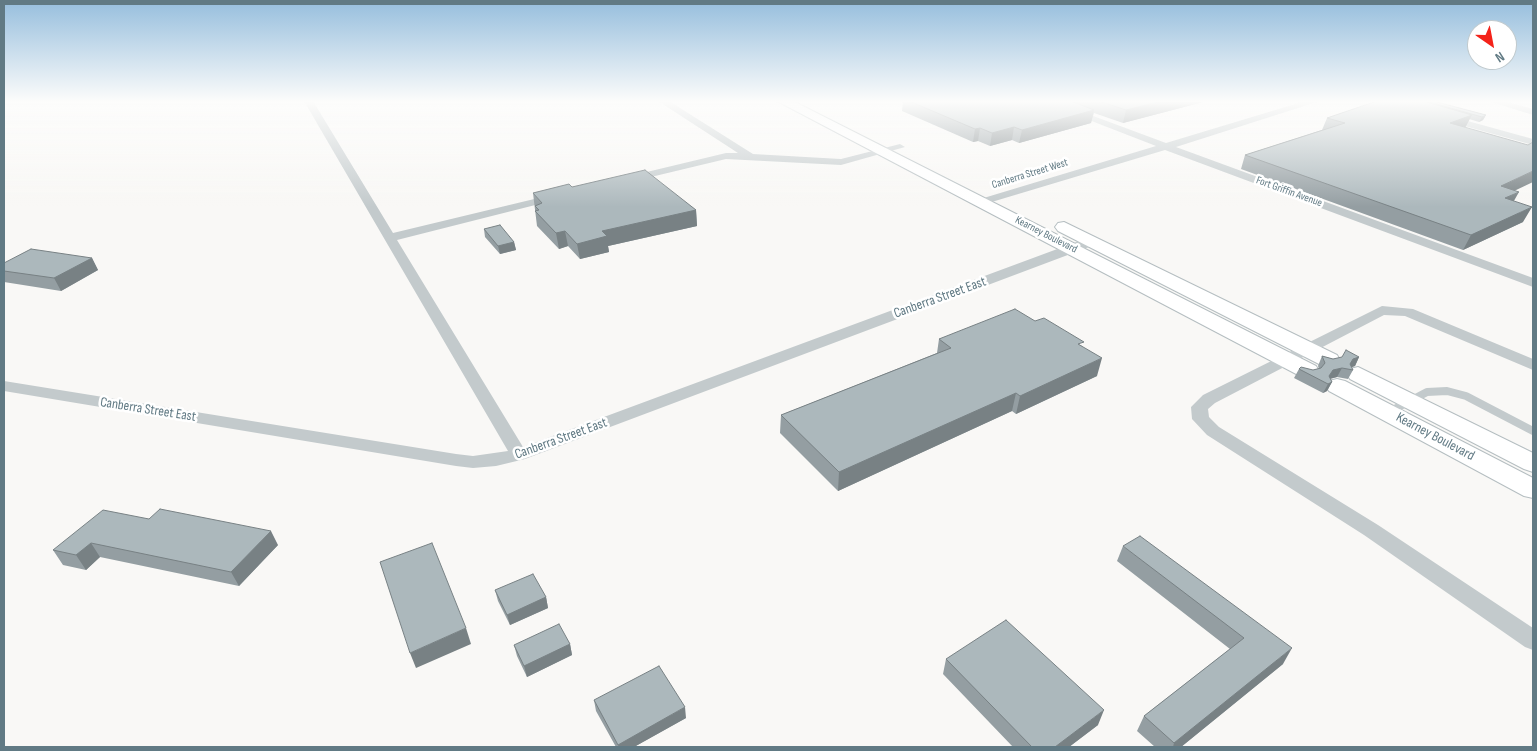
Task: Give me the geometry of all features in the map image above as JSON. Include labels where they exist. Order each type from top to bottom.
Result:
[{"type":"street","points":[[329,136],[519,455]]},
{"type":"street","points":[[718,136],[748,155]]},
{"type":"street","name":"Kearney Boulevard","points":[[850,136],[1308,371]]},
{"type":"street","name":"Kearney Boulevard","points":[[878,136],[1329,360]]},
{"type":"street","name":"Fort Griffin Avenue","points":[[1138,136],[1533,283]]},
{"type":"street","name":"Canberra Street West","points":[[981,202],[1198,136]]},
{"type":"street","points":[[1511,136],[1533,142]]},
{"type":"street","points":[[618,181],[714,158],[748,155],[831,162],[900,147]]},
{"type":"street","points":[[389,238],[571,193]]},
{"type":"street","name":"Canberra Street East","points":[[4,386],[473,462],[496,460],[519,455],[1092,241]]},
{"type":"street","points":[[1533,365],[1418,315],[1390,309],[1376,312],[1204,403],[1199,414],[1200,420],[1213,431],[1371,530],[1533,640]]},
{"type":"street","name":"Kearney Boulevard","points":[[1533,463],[1410,400],[1347,380],[1388,412],[1533,489]]},
{"type":"lane","points":[[1388,412],[1427,392],[1447,391],[1466,396],[1533,431]]},
{"type":"building","points":[[1304,136],[1496,136],[1528,145],[1533,142],[1533,171],[1501,186],[1519,192],[1505,198],[1532,207],[1471,235],[1245,155]]},
{"type":"building","points":[[645,170],[696,210],[602,231],[607,236],[577,244],[565,231],[556,233],[535,211],[539,210],[535,206],[542,203],[533,193],[569,184],[572,187]]},
{"type":"building","points":[[500,225],[514,242],[498,246],[484,229]]},
{"type":"building","points":[[31,249],[92,258],[54,278],[4,271],[4,263]]},
{"type":"building","points":[[1015,309],[1035,321],[1044,318],[1084,342],[1078,344],[1102,358],[1020,396],[1016,393],[839,472],[781,415],[951,348],[939,339]]},
{"type":"building","points":[[1346,350],[1359,357],[1353,359],[1350,364],[1353,370],[1342,368],[1333,370],[1329,376],[1332,382],[1328,384],[1299,369],[1301,367],[1313,370],[1321,368],[1325,363],[1322,356],[1333,359],[1342,357]]},
{"type":"building","points":[[160,509],[271,531],[231,572],[91,543],[76,555],[53,550],[103,510],[149,519]]},
{"type":"building","points":[[1140,536],[1292,648],[1174,743],[1144,716],[1244,638],[1123,546]]},
{"type":"building","points":[[432,543],[466,628],[410,653],[380,562]]},
{"type":"building","points":[[533,574],[546,597],[507,615],[495,590]]},
{"type":"building","points":[[1006,620],[1104,710],[1055,747],[1032,747],[946,659]]},
{"type":"building","points":[[559,624],[570,644],[524,666],[514,645]]},
{"type":"building","points":[[659,666],[685,707],[618,745],[594,700]]}]
